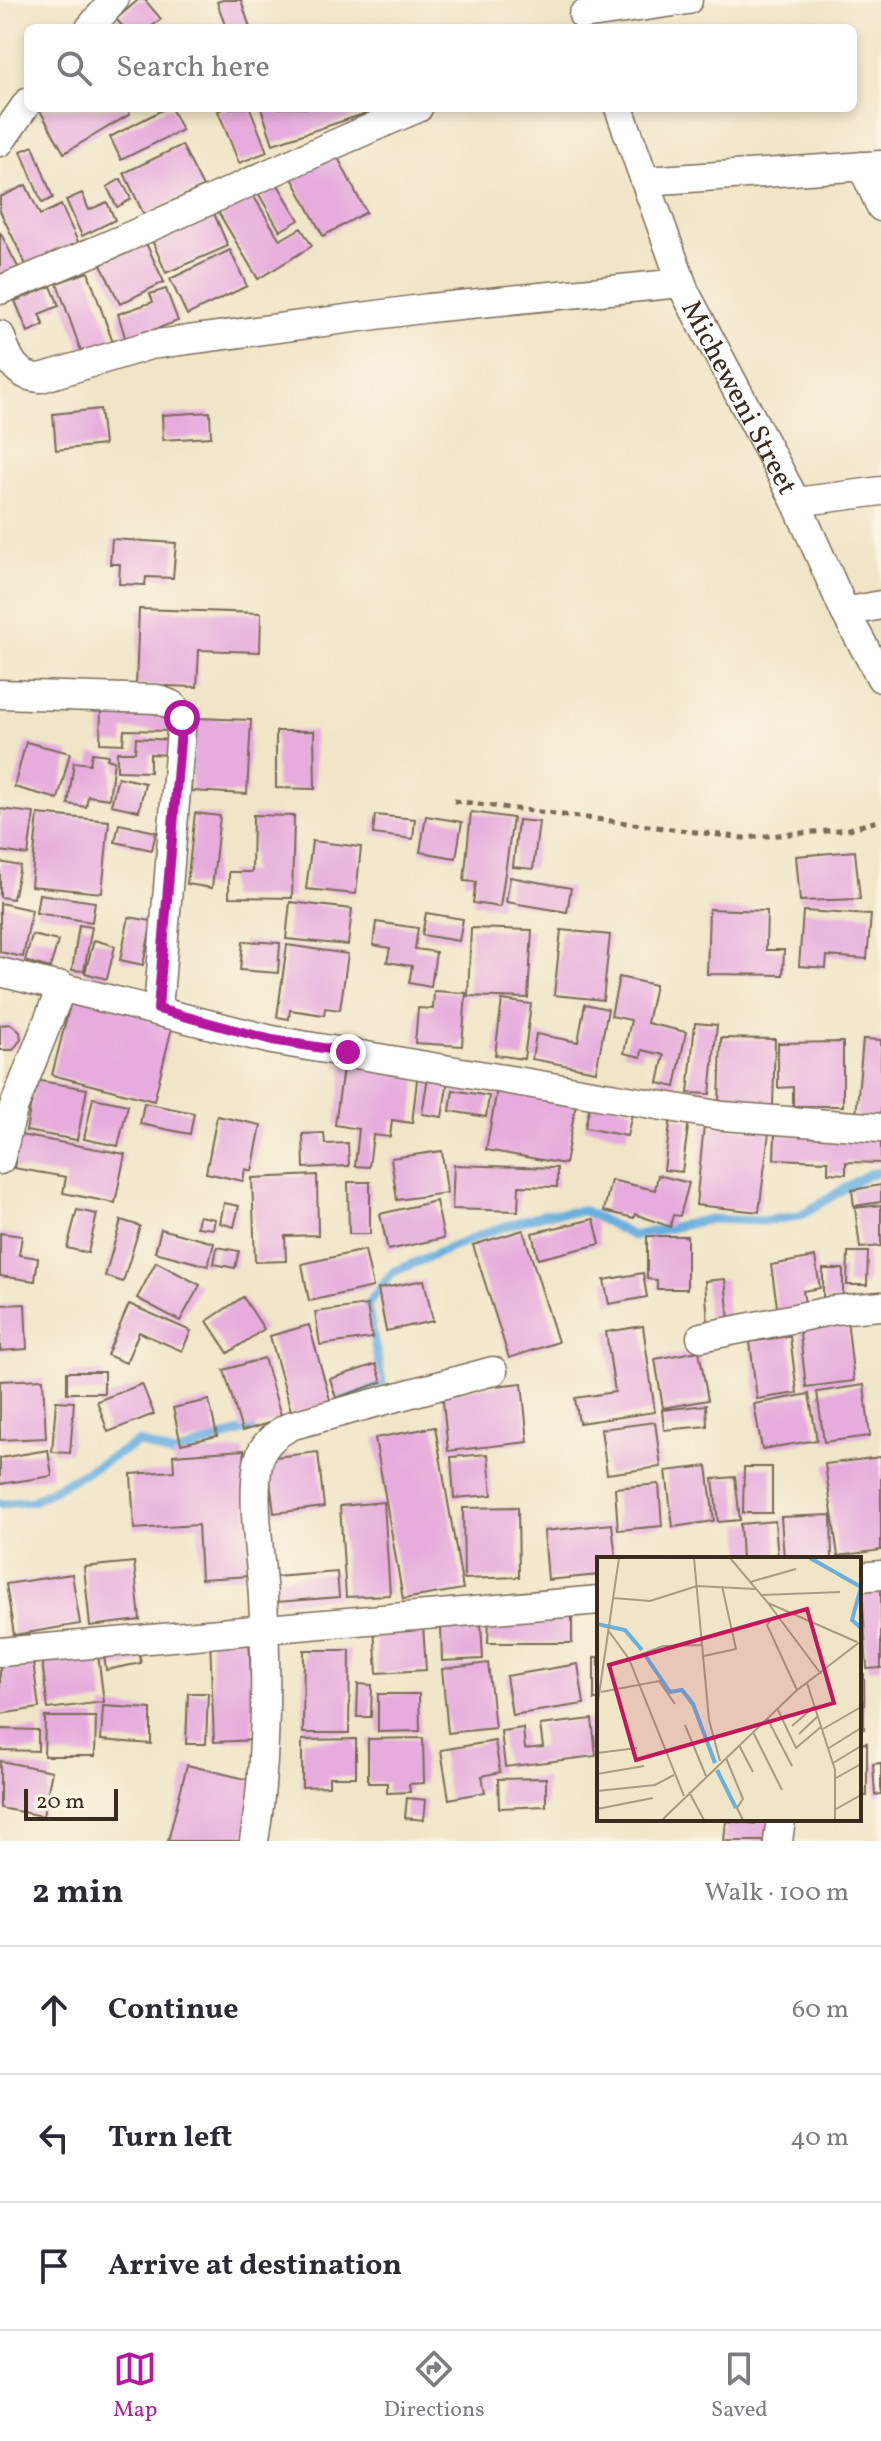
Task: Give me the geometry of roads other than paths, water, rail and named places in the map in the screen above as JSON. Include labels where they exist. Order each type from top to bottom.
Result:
[{"type":"street","points":[[93,24],[114,0]]},
{"type":"street","points":[[583,14],[688,0]]},
{"type":"street","points":[[0,142],[24,108]]},
{"type":"street","points":[[0,290],[89,256],[269,176],[308,154],[408,112]]},
{"type":"street","name":"Micheweni Street","points":[[620,112],[681,283],[796,502],[845,612],[881,678]]},
{"type":"street","points":[[645,181],[871,166],[881,207]]},
{"type":"street","points":[[0,335],[16,369],[26,378],[41,378],[150,345],[429,308],[681,283]]},
{"type":"street","points":[[796,502],[881,491]]},
{"type":"street","points":[[845,612],[881,605]]},
{"type":"street","points":[[0,694],[157,699],[172,705],[182,718],[158,1009]]},
{"type":"street","points":[[0,972],[158,1009],[272,1040],[723,1116],[881,1128]]},
{"type":"street","points":[[0,1160],[13,1109],[62,986]]},
{"type":"street","points":[[701,1337],[835,1310],[881,1306]]},
{"type":"street","points":[[254,1841],[261,1790],[265,1628],[258,1462],[271,1439],[293,1425],[493,1371]]},
{"type":"street","points":[[861,1577],[881,1575]]},
{"type":"street","points":[[0,1652],[597,1600]]},
{"type":"street","points":[[778,1841],[781,1821]]},
{"type":"waterway","points":[[341,1399],[382,1382],[367,1305],[393,1272],[493,1230],[544,1214],[585,1211],[633,1236],[710,1219],[762,1221],[800,1216],[868,1174],[881,1172]]},
{"type":"waterway","points":[[0,1504],[33,1501],[139,1442],[173,1455],[251,1428]]}]
